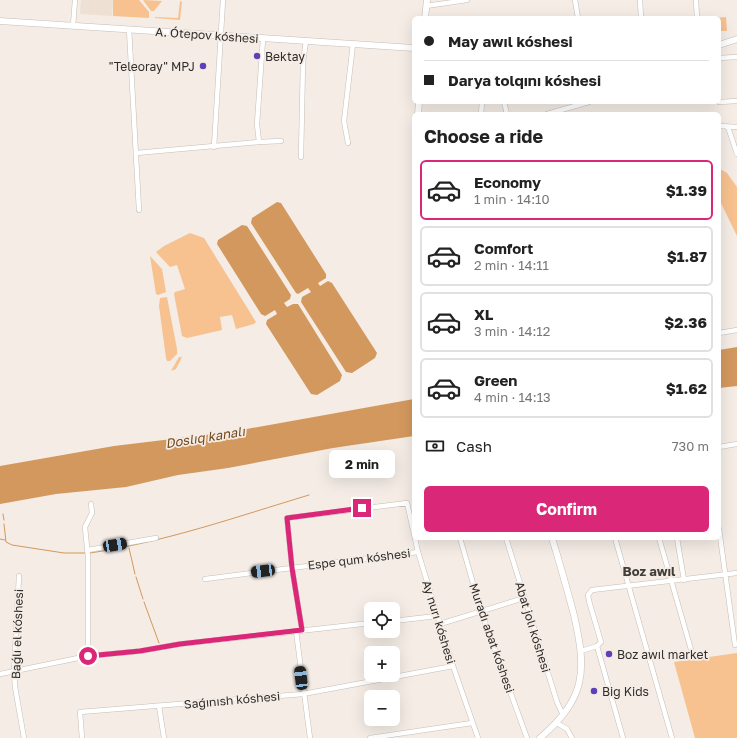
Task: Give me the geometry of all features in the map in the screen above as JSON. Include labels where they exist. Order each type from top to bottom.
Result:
[{"type":"main road","points":[[426,16],[427,3]]},
{"type":"main road","name":"A. Ótepov kóshesi","points":[[0,21],[412,48]]},
{"type":"main road","points":[[721,44],[737,39]]},
{"type":"main road","points":[[540,738],[557,723],[563,715],[577,690],[582,664],[581,651],[570,599],[553,540]]},
{"type":"street","points":[[73,26],[75,0]]},
{"type":"street","points":[[214,147],[223,0]]},
{"type":"street","points":[[427,3],[467,0]]},
{"type":"street","points":[[575,0],[578,16]]},
{"type":"street","points":[[640,0],[641,16]]},
{"type":"street","points":[[696,0],[697,16]]},
{"type":"street","points":[[130,29],[139,210]]},
{"type":"street","points":[[258,142],[257,124],[263,39]]},
{"type":"street","points":[[301,157],[303,62],[306,41]]},
{"type":"street","points":[[348,143],[344,121],[353,44]]},
{"type":"street","points":[[721,58],[737,57]]},
{"type":"street","points":[[721,102],[737,101]]},
{"type":"street","points":[[554,112],[582,104]]},
{"type":"street","points":[[721,126],[737,127]]},
{"type":"street","points":[[728,127],[737,154]]},
{"type":"street","points":[[136,153],[281,141]]},
{"type":"street","points":[[721,333],[737,330]]},
{"type":"street","points":[[721,447],[737,444]]},
{"type":"street","name":"Ay nurı kóshesi","points":[[292,568],[287,518],[407,503],[412,525]]},
{"type":"street","points":[[88,656],[88,550],[85,527],[92,513],[91,504]]},
{"type":"street","points":[[88,550],[156,538]]},
{"type":"street","name":"Ay nurı kóshesi","points":[[415,540],[437,616],[478,738]]},
{"type":"street","name":"Muradı abat kóshesi","points":[[461,540],[481,610],[527,738]]},
{"type":"street","name":"Abat jolı kóshesi","points":[[507,540],[557,702],[563,715]]},
{"type":"street","points":[[616,540],[672,738]]},
{"type":"street","points":[[660,540],[692,654]]},
{"type":"street","points":[[677,540],[684,580]]},
{"type":"street","points":[[720,540],[735,645]]},
{"type":"street","name":"Espe qum kóshesi","points":[[205,579],[418,552]]},
{"type":"street","points":[[292,568],[302,630]]},
{"type":"street","points":[[623,738],[598,646],[601,642],[588,595],[592,590],[737,573]]},
{"type":"street","name":"Baǵlı el kóshesi","points":[[19,576],[14,671],[15,687],[24,738]]},
{"type":"street","points":[[440,624],[481,610],[524,598]]},
{"type":"street","points":[[400,620],[437,616]]},
{"type":"street","points":[[0,674],[88,656],[140,651],[180,644],[364,624]]},
{"type":"street","points":[[296,631],[303,694],[310,738]]},
{"type":"street","points":[[581,651],[598,646]]},
{"type":"street","name":"Saǵınısh kóshesi","points":[[82,738],[80,712],[303,694],[453,666]]},
{"type":"street","points":[[159,706],[164,738]]},
{"type":"street","points":[[370,738],[472,723]]},
{"type":"street","points":[[557,723],[567,729],[572,738]]},
{"type":"shaded area","points":[[81,0],[113,0],[112,16],[80,14]]},
{"type":"shaded area","points":[[113,0],[139,0],[149,12],[149,18],[113,16]]},
{"type":"shaded area","points":[[143,0],[162,1],[154,11],[151,11]]},
{"type":"shaded area","points":[[180,1],[182,2],[180,20],[155,18],[178,18]]},
{"type":"shaded area","points":[[721,17],[726,17],[727,31],[721,31]]},
{"type":"shaded area","points":[[721,171],[727,173],[737,187],[737,236],[721,203]]},
{"type":"shaded area","points":[[190,233],[204,238],[256,322],[254,324],[236,329],[232,315],[220,317],[222,330],[187,338],[182,336],[174,294],[175,292],[185,289],[177,265],[170,267],[156,252],[164,246]]},
{"type":"shaded area","points":[[150,256],[162,269],[166,292],[158,295],[156,294]]},
{"type":"shaded area","points":[[167,297],[177,349],[177,354],[170,361],[167,361],[166,358],[159,306],[160,298]]},
{"type":"shaded area","points":[[179,357],[182,357],[176,369],[171,371]]},
{"type":"shaded area","points":[[737,653],[737,738],[695,738],[674,662]]},
{"type":"water","points":[[277,202],[281,203],[326,274],[326,278],[318,283],[320,286],[328,281],[332,283],[377,353],[375,358],[352,373],[346,372],[301,302],[302,297],[311,292],[308,288],[298,294],[296,293],[251,223],[252,218]]},
{"type":"water","points":[[242,225],[247,226],[291,295],[290,299],[284,303],[287,307],[293,304],[298,304],[342,375],[340,381],[317,395],[311,394],[266,324],[267,320],[277,314],[275,310],[265,316],[261,314],[217,244],[218,240]]},
{"type":"water","points":[[737,347],[737,386],[721,388],[721,350]]},
{"type":"water","name":"Doslıq kanalı","points":[[412,399],[412,436],[333,448],[228,468],[178,475],[126,487],[56,494],[0,504],[0,466],[114,446],[230,432]]},
{"type":"waterway","points":[[90,553],[173,536],[309,495]]},
{"type":"waterway","points":[[3,514],[4,520]]},
{"type":"waterway","points":[[4,524],[6,542],[12,545],[64,553],[85,553]]},
{"type":"waterway","points":[[0,539],[5,540]]},
{"type":"waterway","points":[[129,548],[135,574]]},
{"type":"waterway","points":[[136,577],[143,599]]},
{"type":"waterway","points":[[144,602],[159,643]]},
{"type":"place","name":"Bektay","points":[[257,56]]},
{"type":"place","name":"\"Teleoray\" MPJ","points":[[203,66]]},
{"type":"place","name":"Boz awıl market","points":[[609,654]]},
{"type":"place","name":"Big Kids","points":[[594,691]]},
{"type":"district","name":"Boz awıl","points":[[649,571]]},
{"type":"route","points":[[88,656],[140,651],[180,644],[302,630],[292,568],[287,518],[362,508]]}]
